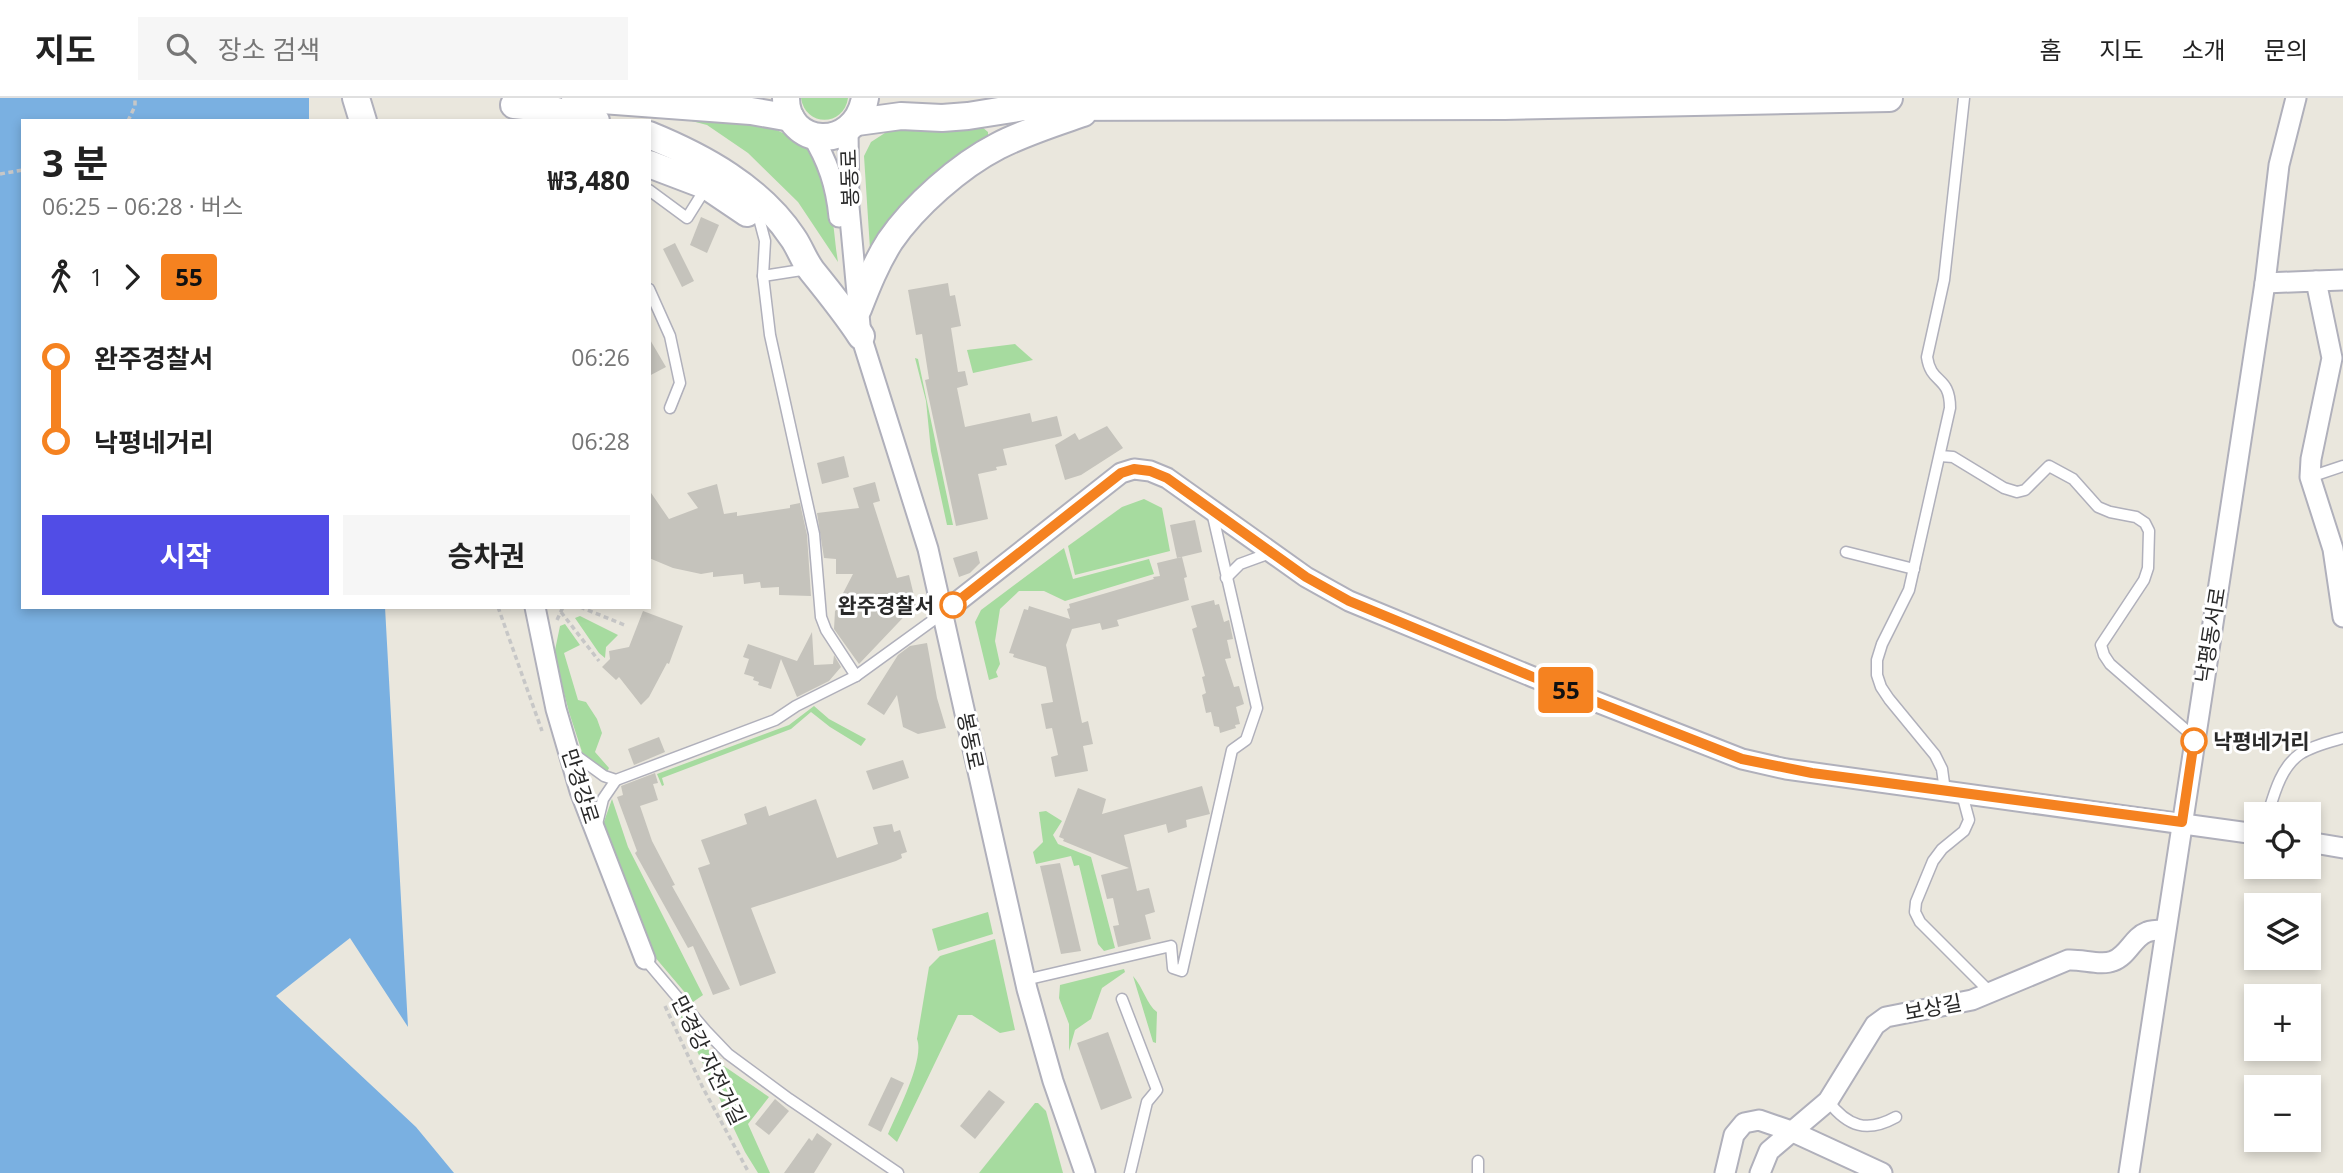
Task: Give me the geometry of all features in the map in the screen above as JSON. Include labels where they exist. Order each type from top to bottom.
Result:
[{"type":"street","points":[[356,98],[362,119]]},
{"type":"street","points":[[575,98],[751,111],[796,117],[823,137],[836,136],[857,117],[942,118],[1089,102],[1889,98]]},
{"type":"street","points":[[966,98],[1024,107]]},
{"type":"street","name":"낙평동서로","points":[[2129,1173],[2164,930],[2265,283],[2279,165],[2296,98]]},
{"type":"street","points":[[858,309],[870,277],[891,240],[945,181],[996,147],[1089,102]]},
{"type":"street","points":[[512,109],[545,108],[588,119]]},
{"type":"street","points":[[512,109],[534,119]]},
{"type":"street","name":"봉동로","points":[[796,117],[823,153],[837,196],[844,285],[858,309]]},
{"type":"street","name":"봉동로","points":[[857,117],[849,207],[861,336],[928,549],[1025,980],[1056,1093],[1085,1173]]},
{"type":"street","points":[[651,136],[713,165],[774,213],[793,237],[810,268]]},
{"type":"street","points":[[651,164],[707,186],[760,222],[810,268],[839,303],[861,336]]},
{"type":"street","points":[[2265,283],[2343,280]]},
{"type":"street","points":[[2316,281],[2332,358],[2311,459],[2310,477],[2333,549],[2343,617]]},
{"type":"street","points":[[943,613],[1121,473],[1134,469],[1150,471],[1167,478],[1325,589],[1349,601],[1742,759],[1786,769],[2244,832]]},
{"type":"street","name":"만경강로","points":[[535,609],[545,663],[569,750],[595,831],[645,959]]},
{"type":"street","points":[[2321,844],[2343,848]]},
{"type":"street","name":"보상길","points":[[1760,1173],[1769,1151],[1828,1101],[1875,1025],[1886,1017],[1972,1000],[2068,960],[2109,963],[2118,959],[2137,938],[2147,932],[2164,930]]},
{"type":"street","points":[[1725,1173],[1734,1135],[1744,1123],[1759,1120],[1791,1131],[1882,1173]]},
{"type":"lane","points":[[1964,98],[1944,280],[1927,357],[1929,369],[1946,385],[1950,394],[1950,408],[1909,590],[1882,644],[1877,660],[1877,675],[1889,699],[1935,755],[1969,820],[1964,831],[1942,849],[1933,861],[1916,902],[1915,912],[1920,922],[1991,993]]},
{"type":"lane","points":[[651,191],[687,218],[707,186]]},
{"type":"lane","points":[[760,222],[765,241],[763,276],[770,335],[814,534],[821,617],[826,630],[856,676]]},
{"type":"lane","points":[[763,276],[810,268]]},
{"type":"lane","points":[[651,293],[670,336],[680,383],[670,408]]},
{"type":"lane","points":[[1940,456],[1953,457],[2004,488],[2017,492],[2025,490],[2049,466],[2073,479],[2098,507],[2136,517],[2145,523],[2149,531],[2148,568],[2144,580],[2101,645],[2110,664],[2194,737]]},
{"type":"lane","points":[[2310,477],[2343,466]]},
{"type":"lane","points":[[1025,980],[1171,946],[1173,968],[1182,971],[1232,750],[1246,740],[1257,708],[1212,509]]},
{"type":"lane","points":[[1846,552],[1914,569]]},
{"type":"lane","points":[[1226,578],[1240,564],[1272,553]]},
{"type":"lane","points":[[595,831],[603,799],[616,780],[775,720],[796,706],[856,676],[943,613]]},
{"type":"lane","points":[[2272,802],[2286,769],[2299,754],[2343,738]]},
{"type":"lane","points":[[569,750],[604,776],[616,780]]},
{"type":"lane","points":[[645,959],[728,1054],[898,1173]]},
{"type":"lane","points":[[1122,999],[1157,1090],[1147,1102],[1130,1173]]},
{"type":"lane","points":[[1828,1101],[1838,1114],[1848,1121],[1867,1126],[1879,1126],[1896,1117]]},
{"type":"lane","points":[[1478,1161],[1478,1173]]},
{"type":"path","points":[[129,119],[135,106],[135,98]]},
{"type":"path","points":[[0,174],[21,170]]},
{"type":"path","points":[[585,609],[627,626]]},
{"type":"path","points":[[561,612],[599,661]]},
{"type":"path","name":"만경강 자전거길","points":[[661,998],[703,1088],[749,1173]]},
{"type":"green space","points":[[801,98],[848,98],[840,114],[824,120],[809,114]]},
{"type":"green space","points":[[649,110],[744,120],[769,127],[808,150],[820,167],[828,189],[838,262],[798,202],[748,153],[707,125]]},
{"type":"green space","points":[[982,127],[988,132],[988,137],[947,163],[918,189],[876,246],[870,249],[864,156],[871,142],[888,131]]},
{"type":"green space","points":[[1015,344],[1033,360],[973,373],[967,350]]},
{"type":"green space","points":[[915,358],[918,359],[953,525],[947,525],[931,451],[926,401]]},
{"type":"green space","points":[[1144,499],[1162,508],[1170,551],[1075,575],[1068,546],[1122,507]]},
{"type":"green space","points":[[1064,548],[1073,579],[1149,559],[1154,574],[1065,601],[1044,591],[1019,591],[1000,609],[995,641],[1000,664],[996,672],[998,677],[989,680],[975,622],[981,610]]},
{"type":"green space","points":[[580,616],[618,635],[606,647],[605,658],[575,618]]},
{"type":"green space","points":[[565,624],[580,645],[564,653],[578,700],[586,702],[597,719],[602,733],[595,752],[609,768],[607,772],[583,755],[569,712],[554,655],[560,626]]},
{"type":"green space","points":[[814,706],[829,719],[866,739],[861,746],[811,712],[791,729],[662,778],[662,786],[657,774],[789,725]]},
{"type":"green space","points":[[612,799],[628,847],[703,995],[693,1002],[654,956],[601,830]]},
{"type":"green space","points":[[1046,811],[1062,821],[1053,835],[1058,844],[1091,857],[1115,948],[1104,951],[1098,944],[1079,865],[1074,866],[1071,856],[1036,864],[1033,852],[1043,842],[1039,812]]},
{"type":"green space","points":[[988,912],[993,934],[938,951],[932,929]]},
{"type":"green space","points":[[995,939],[1015,1030],[1000,1033],[972,1015],[958,1015],[897,1142],[888,1134],[914,1072],[929,967],[940,956]]},
{"type":"green space","points":[[1124,969],[1125,972],[1102,988],[1091,1019],[1075,1030],[1069,1051],[1069,1024],[1059,998],[1060,985]]},
{"type":"green space","points":[[1133,976],[1157,1012],[1156,1043],[1153,1042]]},
{"type":"green space","points":[[678,1011],[718,1062],[769,1097],[748,1124],[770,1173],[758,1173],[745,1152]]},
{"type":"green space","points":[[1035,1103],[1046,1111],[1063,1173],[979,1173]]},
{"type":"water","points":[[0,98],[309,98],[309,119],[21,119],[21,609],[385,609],[408,1027],[350,938],[276,996],[416,1127],[454,1173],[0,1173]]},
{"type":"building","points":[[701,217],[719,225],[707,253],[690,245]]},
{"type":"building","points":[[675,243],[694,281],[682,287],[663,249]]},
{"type":"building","points":[[948,283],[950,296],[955,295],[961,326],[951,328],[958,372],[965,371],[968,385],[957,388],[965,427],[1030,413],[1032,422],[1057,416],[1062,436],[1003,449],[1007,465],[978,474],[988,519],[956,526],[925,380],[929,379],[922,334],[916,335],[908,290]]},
{"type":"building","points":[[651,341],[666,367],[651,375]]},
{"type":"building","points":[[1107,426],[1123,448],[1081,475],[1065,480],[1055,445],[1075,433],[1079,440]]},
{"type":"building","points":[[844,456],[849,477],[822,484],[817,463]]},
{"type":"building","points":[[875,482],[880,501],[873,503],[897,578],[909,575],[916,604],[859,664],[834,629],[835,611],[846,600],[839,601],[853,574],[836,574],[836,559],[824,558],[817,513],[859,508],[853,488]]},
{"type":"building","points":[[717,484],[724,514],[737,512],[737,516],[790,508],[790,505],[800,503],[807,535],[811,596],[779,595],[779,587],[761,588],[760,582],[744,584],[743,574],[713,577],[713,572],[701,574],[673,568],[651,559],[651,493],[669,519],[698,508],[687,493]]},
{"type":"building","points":[[1195,520],[1202,552],[1177,558],[1170,525]]},
{"type":"building","points":[[977,551],[980,563],[970,573],[959,577],[953,558]]},
{"type":"building","points":[[1182,557],[1189,600],[1117,620],[1119,626],[1102,630],[1100,623],[1072,629],[1066,645],[1082,723],[1088,721],[1093,744],[1083,746],[1088,771],[1055,777],[1051,757],[1058,755],[1052,728],[1046,729],[1041,704],[1053,702],[1046,667],[1013,657],[1014,654],[1009,653],[1024,609],[1028,610],[1029,606],[1070,619],[1067,609],[1070,608],[1069,604],[1154,579],[1153,577],[1160,576],[1157,563]]},
{"type":"building","points":[[1214,600],[1215,605],[1219,604],[1224,622],[1229,620],[1233,639],[1227,640],[1231,658],[1225,659],[1234,687],[1239,686],[1244,704],[1236,707],[1240,724],[1220,733],[1219,727],[1214,726],[1211,712],[1206,713],[1202,695],[1206,693],[1202,677],[1205,676],[1192,629],[1197,627],[1191,606]]},
{"type":"building","points":[[643,611],[683,626],[669,664],[667,663],[649,697],[641,705],[619,677],[616,680],[602,667],[610,659],[609,651],[629,647]]},
{"type":"building","points":[[812,632],[814,665],[833,664],[834,655],[841,667],[829,681],[797,697],[781,659],[771,689],[758,685],[759,682],[753,680],[754,677],[744,674],[749,659],[743,657],[748,644],[797,661]]},
{"type":"building","points":[[927,643],[937,698],[946,728],[918,734],[903,727],[897,695],[884,715],[867,704],[898,655],[910,646]]},
{"type":"building","points":[[659,737],[665,752],[634,765],[628,749]]},
{"type":"building","points":[[903,760],[909,778],[873,790],[866,771]]},
{"type":"building","points":[[655,773],[658,783],[653,784],[658,800],[640,806],[652,841],[675,885],[672,886],[730,989],[713,995],[693,946],[688,948],[635,853],[637,851],[617,797],[623,795],[621,786]]},
{"type":"building","points":[[1202,786],[1210,814],[1186,820],[1187,827],[1168,833],[1166,824],[1124,835],[1137,891],[1149,888],[1155,912],[1145,915],[1151,939],[1118,947],[1113,926],[1119,925],[1113,898],[1107,899],[1101,875],[1129,868],[1059,837],[1078,788],[1106,799],[1102,814]]},
{"type":"building","points":[[816,799],[837,858],[878,844],[873,827],[892,824],[894,832],[900,830],[907,852],[901,854],[902,858],[896,861],[751,908],[776,973],[740,986],[698,868],[710,864],[701,840],[747,824],[744,814],[766,806],[769,816]]},
{"type":"building","points":[[1060,863],[1081,951],[1061,954],[1040,866]]},
{"type":"building","points":[[1108,1032],[1132,1098],[1101,1110],[1077,1043]]},
{"type":"building","points":[[891,1077],[904,1083],[881,1132],[868,1125]]},
{"type":"building","points":[[989,1090],[1005,1102],[975,1139],[960,1126]]},
{"type":"building","points":[[775,1099],[789,1111],[769,1135],[755,1124]]},
{"type":"building","points":[[817,1133],[832,1144],[814,1173],[784,1173],[809,1138],[812,1141]]},
{"type":"bus line","name":"55","points":[[953,605],[1104,485],[1121,473],[1134,469],[1150,471],[1167,478],[1306,577],[1349,601],[1533,677],[1742,759],[1761,764],[2182,822],[2194,741]]},
{"type":"place","name":"완주경찰서","points":[[953,605]]},
{"type":"place","name":"낙평네거리","points":[[2194,741]]}]
